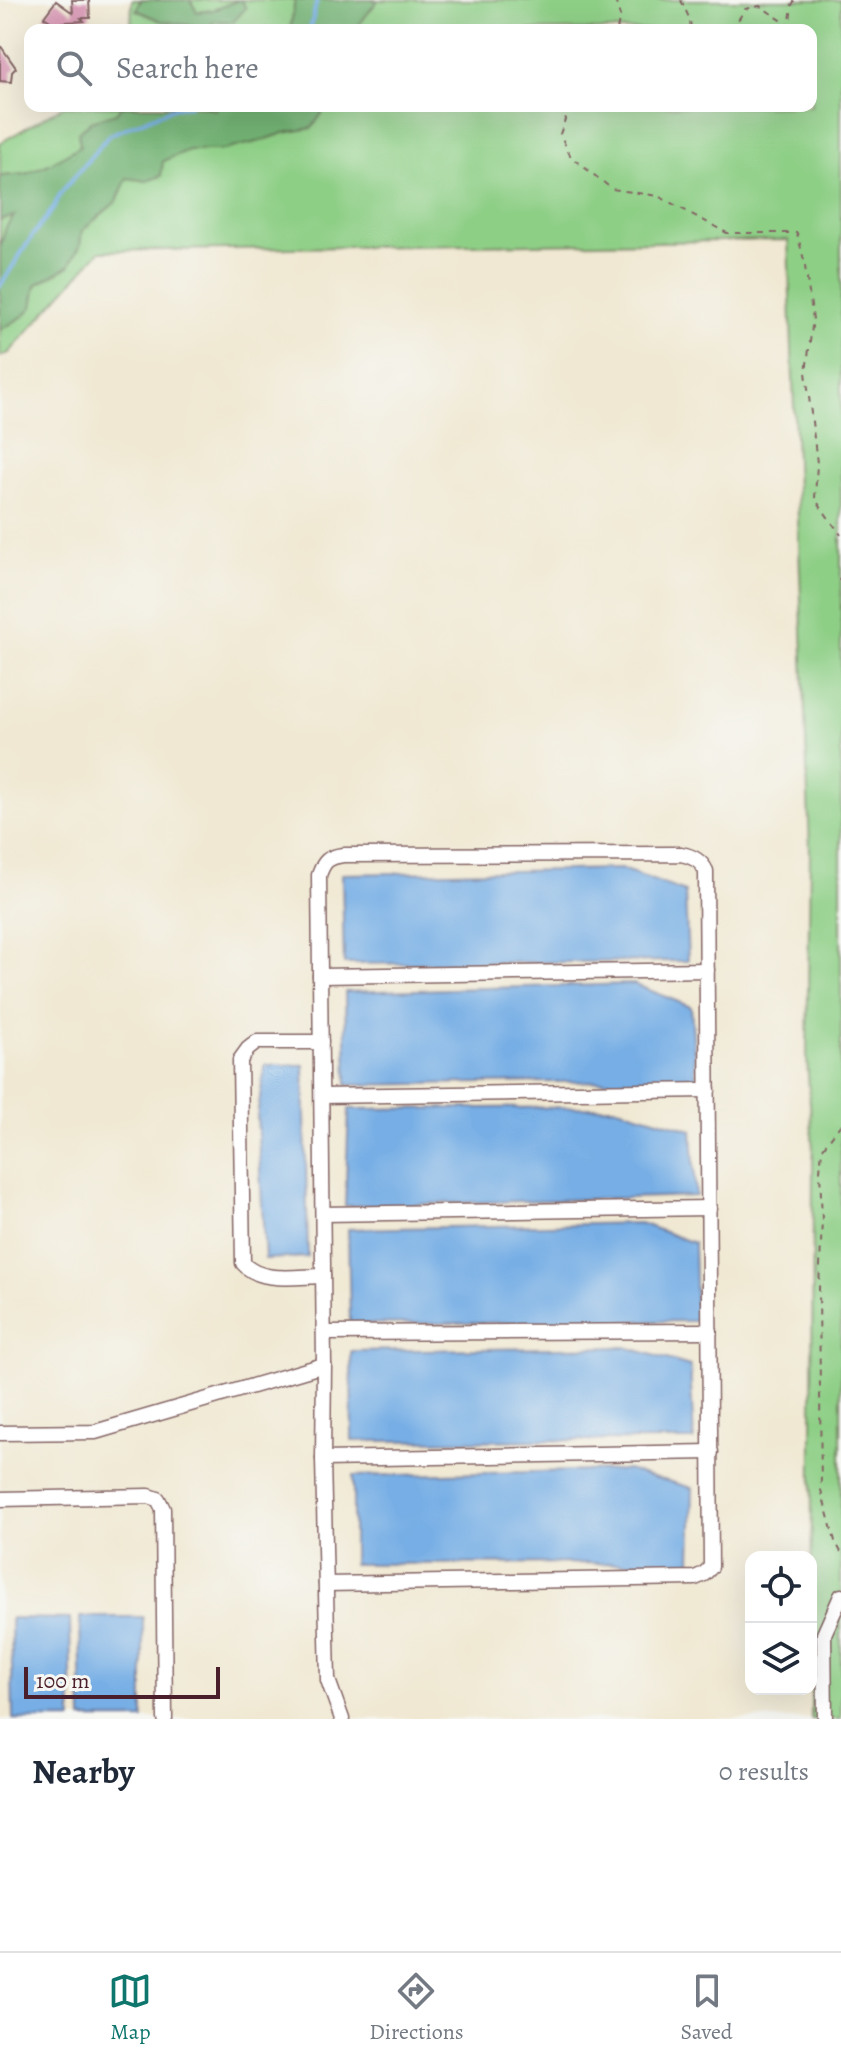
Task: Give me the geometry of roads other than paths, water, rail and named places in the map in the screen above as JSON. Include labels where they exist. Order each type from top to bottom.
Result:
[{"type":"lane","points":[[326,1584],[695,1578],[711,1567],[706,871],[689,855],[343,855],[327,859],[319,875],[323,1459],[328,1680],[342,1719]]},
{"type":"lane","points":[[320,976],[707,970]]},
{"type":"lane","points":[[321,1042],[257,1042],[240,1060],[243,1263],[260,1275],[323,1276]]},
{"type":"lane","points":[[322,1096],[708,1090]]},
{"type":"lane","points":[[323,1214],[709,1208]]},
{"type":"lane","points":[[324,1333],[710,1331]]},
{"type":"lane","points":[[0,1433],[95,1432],[324,1365]]},
{"type":"lane","points":[[323,1459],[711,1452]]},
{"type":"lane","points":[[0,1499],[149,1496],[158,1499],[163,1509],[165,1719]]},
{"type":"lane","points":[[825,1719],[824,1634],[841,1596]]},
{"type":"water","points":[[622,869],[685,892],[688,961],[344,964],[342,874]]},
{"type":"water","points":[[634,984],[691,1007],[696,1080],[347,1085],[345,992]]},
{"type":"water","points":[[265,1065],[304,1065],[308,1257],[265,1259],[257,1117]]},
{"type":"water","points":[[614,1107],[692,1130],[696,1196],[345,1206],[349,1109]]},
{"type":"water","points":[[640,1223],[694,1243],[696,1321],[350,1324],[348,1229]]},
{"type":"water","points":[[626,1347],[690,1366],[694,1440],[352,1441],[351,1351]]},
{"type":"water","points":[[627,1470],[693,1488],[691,1563],[353,1564],[353,1476]]},
{"type":"water","points":[[80,1617],[143,1617],[143,1719],[82,1719]]},
{"type":"water","points":[[11,1618],[70,1619],[72,1719],[13,1719]]},
{"type":"waterway","points":[[311,24],[317,0]]},
{"type":"waterway","points":[[0,286],[60,194],[109,135],[164,112]]}]
